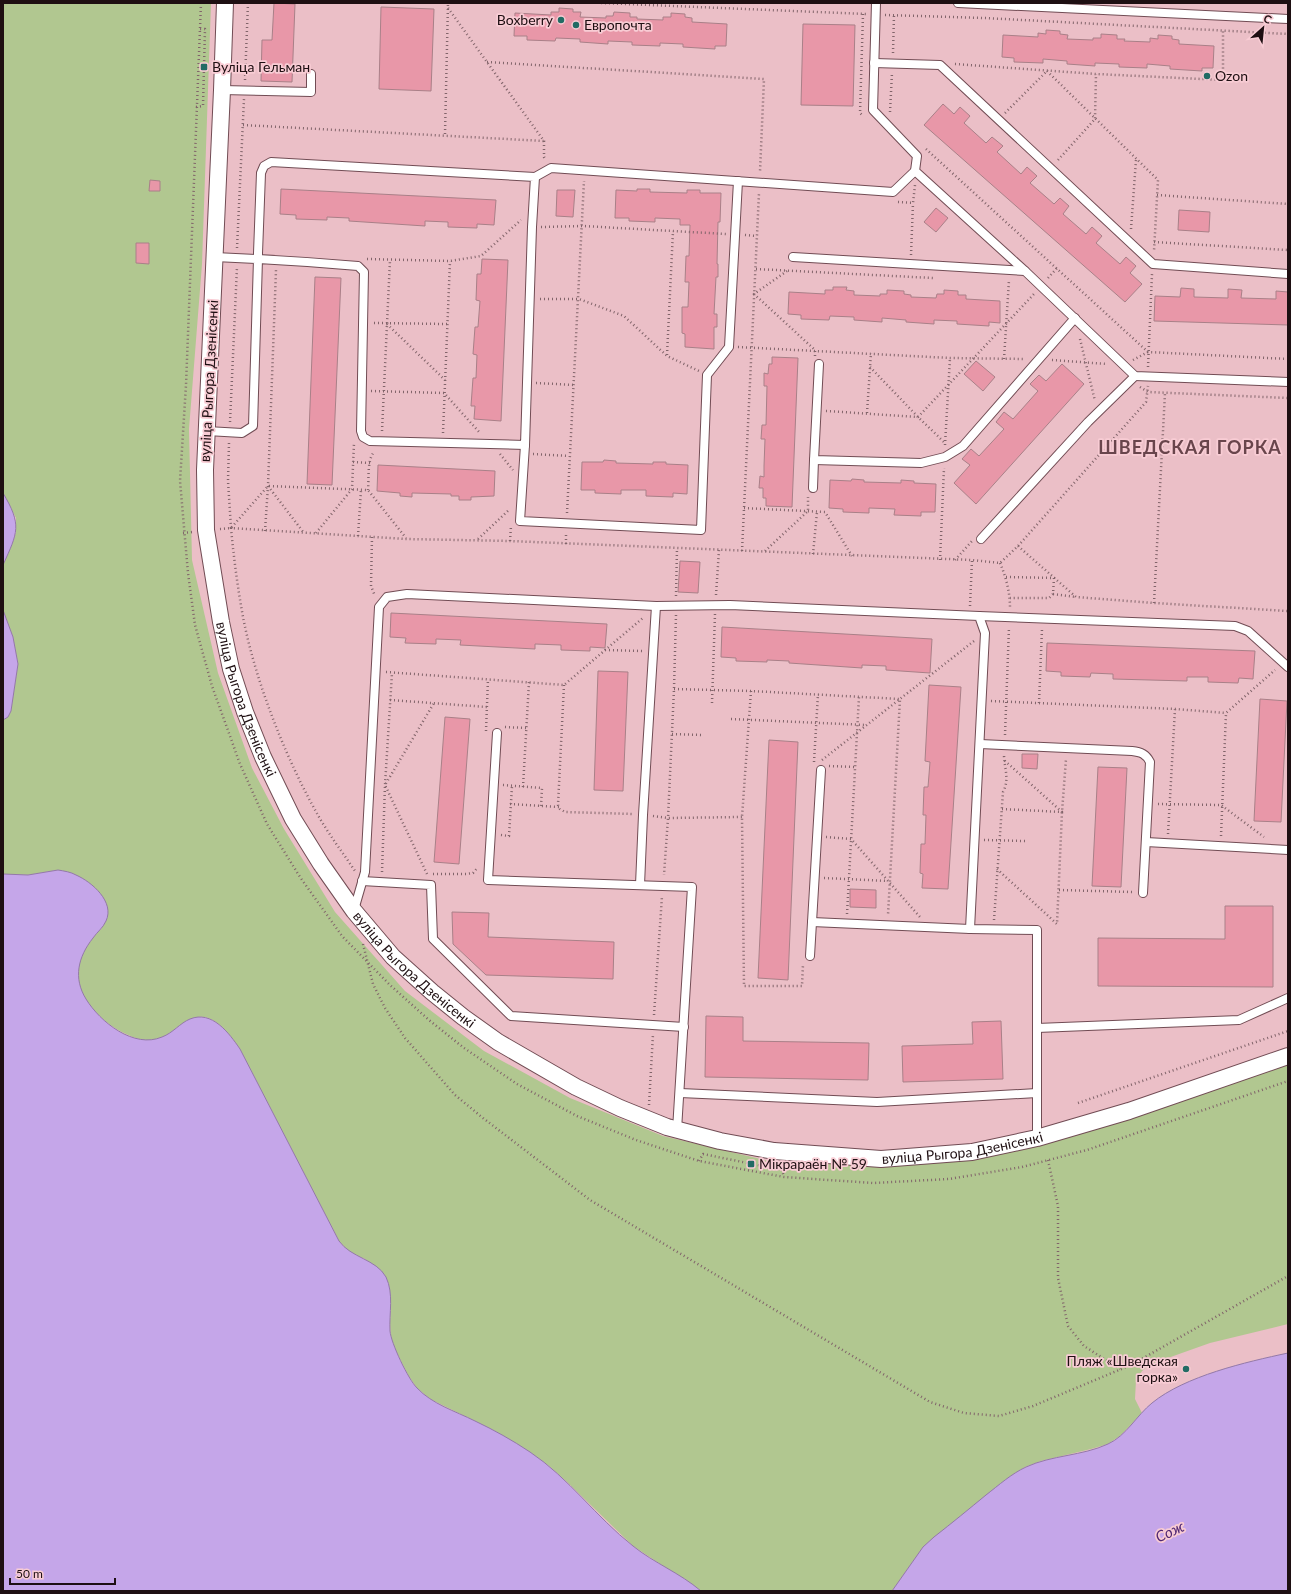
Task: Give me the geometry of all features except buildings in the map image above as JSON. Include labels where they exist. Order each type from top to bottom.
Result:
[{"type":"street","name":"вуліца Рыгора Дзенісенкі","points":[[225,3],[205,470],[206,530],[220,622],[231,669],[245,712],[263,757],[293,819],[321,864],[354,911],[392,956],[432,992],[492,1038],[576,1087],[648,1120],[677,1130],[720,1141],[774,1152],[881,1159],[972,1152],[1037,1138],[1129,1111],[1288,1056]]},
{"type":"lane","points":[[207,431],[242,433],[253,426],[258,259],[262,173],[264,166],[272,162],[535,177],[551,168],[893,192],[915,171],[917,156],[873,110],[876,3]]},
{"type":"lane","points":[[958,3],[1288,19]]},
{"type":"lane","points":[[874,63],[892,68],[940,65],[1153,264],[1288,274]]},
{"type":"lane","points":[[222,90],[311,92],[311,74]]},
{"type":"lane","points":[[915,171],[1075,318],[1124,365],[1133,378]]},
{"type":"lane","points":[[535,177],[532,211],[525,445],[520,521],[701,530],[707,375],[729,347],[738,181]]},
{"type":"lane","points":[[793,257],[1025,271]]},
{"type":"lane","points":[[215,258],[258,259],[276,264],[358,266],[364,272],[364,322],[361,390],[361,431],[363,437],[370,441],[525,445]]},
{"type":"lane","points":[[814,460],[921,463],[944,457],[963,446],[1040,360],[1075,318]]},
{"type":"lane","points":[[813,488],[817,411],[817,361]]},
{"type":"lane","points":[[981,539],[1088,422],[1133,378],[1148,377],[1288,382]]},
{"type":"lane","points":[[354,911],[365,872],[379,607],[387,597],[407,594],[656,606],[715,605],[970,614],[1009,618],[1043,618],[1234,626],[1248,631],[1286,665]]},
{"type":"lane","points":[[640,885],[656,606]]},
{"type":"lane","points":[[970,929],[985,633],[979,616]]},
{"type":"lane","points":[[497,733],[488,880],[692,887],[677,1130]]},
{"type":"lane","points":[[980,744],[1132,751],[1139,752],[1147,756],[1150,762],[1143,893]]},
{"type":"lane","points":[[810,956],[821,767]]},
{"type":"lane","points":[[1146,842],[1284,850]]},
{"type":"lane","points":[[362,881],[431,885],[433,939],[511,1016],[684,1027]]},
{"type":"lane","points":[[812,922],[930,928],[1038,930],[1037,1138]]},
{"type":"lane","points":[[1037,1028],[1239,1020],[1288,998]]},
{"type":"lane","points":[[680,1093],[877,1102],[1037,1093]]},
{"type":"path","points":[[201,3],[187,362],[180,481],[184,539],[195,625],[212,686],[240,764],[267,824],[300,877],[342,936],[367,961],[429,1020],[464,1048],[517,1084],[577,1116],[636,1140],[699,1161],[784,1177],[873,1183],[949,1178],[1022,1166],[1087,1150],[1288,1080]]},
{"type":"path","points":[[248,3],[228,481],[235,572],[244,624],[263,694],[294,770],[320,818],[355,872],[390,873]]},
{"type":"path","points":[[445,135],[448,3]]},
{"type":"path","points":[[601,3],[985,18],[1288,34]]},
{"type":"path","points":[[448,8],[544,141],[544,157],[551,168]]},
{"type":"path","points":[[890,115],[894,15]]},
{"type":"path","points":[[196,107],[203,106],[205,29],[200,29]]},
{"type":"path","points":[[940,65],[950,64],[1096,74],[1223,80],[1223,30]]},
{"type":"path","points":[[487,62],[764,79],[742,551]]},
{"type":"path","points":[[892,68],[899,72]]},
{"type":"path","points":[[998,119],[1047,71]]},
{"type":"path","points":[[215,530],[231,528],[407,539],[477,540],[677,548],[972,560],[1000,563],[1018,546],[1146,402],[1148,392],[1148,352],[1158,180],[1095,120],[1047,71]]},
{"type":"path","points":[[1050,168],[1095,120],[1096,74]]},
{"type":"path","points":[[243,125],[544,141]]},
{"type":"path","points":[[924,147],[1148,352]]},
{"type":"path","points":[[1130,242],[1136,159]]},
{"type":"path","points":[[566,544],[569,456],[575,385],[585,178]]},
{"type":"path","points":[[1157,195],[1288,204]]},
{"type":"path","points":[[910,277],[913,203]]},
{"type":"path","points":[[360,258],[450,262],[481,256],[532,211]]},
{"type":"path","points":[[513,228],[583,226],[757,236]]},
{"type":"path","points":[[667,356],[673,231]]},
{"type":"path","points":[[1154,242],[1288,250]]},
{"type":"path","points":[[381,441],[390,260]]},
{"type":"path","points":[[442,444],[450,262]]},
{"type":"path","points":[[276,264],[283,269]]},
{"type":"path","points":[[265,531],[276,264]]},
{"type":"path","points":[[817,411],[918,417],[975,358],[1057,268]]},
{"type":"path","points":[[756,269],[941,278]]},
{"type":"path","points":[[754,294],[788,271]]},
{"type":"path","points":[[1001,281],[1016,282]]},
{"type":"path","points":[[754,294],[816,350],[817,361]]},
{"type":"path","points":[[529,299],[579,299],[624,316],[667,356],[707,375]]},
{"type":"path","points":[[1075,318],[1096,405]]},
{"type":"path","points":[[364,322],[386,324],[447,324]]},
{"type":"path","points":[[386,324],[445,380]]},
{"type":"path","points":[[729,347],[1085,362],[1124,365],[1148,352],[1288,359]]},
{"type":"path","points":[[867,414],[871,353]]},
{"type":"path","points":[[870,367],[918,417],[946,443]]},
{"type":"path","points":[[1133,378],[1148,392],[1288,398]]},
{"type":"path","points":[[527,383],[575,385]]},
{"type":"path","points":[[361,390],[444,393],[482,436],[474,435]]},
{"type":"path","points":[[1154,604],[1165,392]]},
{"type":"path","points":[[442,434],[450,434]]},
{"type":"path","points":[[316,534],[352,489],[354,438]]},
{"type":"path","points":[[490,444],[514,471]]},
{"type":"path","points":[[353,462],[370,463]]},
{"type":"path","points":[[231,528],[268,486]]},
{"type":"path","points":[[268,486],[368,490],[407,539]]},
{"type":"path","points":[[268,486],[304,533]]},
{"type":"path","points":[[765,552],[808,512],[808,490],[813,488]]},
{"type":"path","points":[[358,536],[361,490]]},
{"type":"path","points":[[477,540],[512,507]]},
{"type":"path","points":[[744,508],[825,512],[852,556]]},
{"type":"path","points":[[813,554],[817,512]]},
{"type":"path","points":[[372,537],[371,586],[379,607]]},
{"type":"path","points":[[1018,546],[1076,597]]},
{"type":"path","points":[[648,1120],[653,1025],[668,818],[674,689],[677,548]]},
{"type":"path","points":[[712,704],[711,690],[719,550]]},
{"type":"path","points":[[970,614],[972,560]]},
{"type":"path","points":[[994,922],[1002,792],[1006,785],[1007,770],[1004,760],[1004,745],[1010,598],[1006,577],[1000,563]]},
{"type":"path","points":[[1006,577],[1054,578]]},
{"type":"path","points":[[1010,598],[1049,598],[1053,594],[1054,578]]},
{"type":"path","points":[[1053,594],[1154,604],[1288,611]]},
{"type":"path","points":[[376,671],[564,685],[656,606]]},
{"type":"path","points":[[1039,703],[1043,618]]},
{"type":"path","points":[[821,767],[856,733],[985,633]]},
{"type":"path","points":[[605,650],[645,652]]},
{"type":"path","points":[[981,700],[1175,709],[1226,713],[1286,665]]},
{"type":"path","points":[[382,872],[385,785],[392,672]]},
{"type":"path","points":[[486,733],[488,679]]},
{"type":"path","points":[[523,787],[528,682]]},
{"type":"path","points":[[559,807],[564,685]]},
{"type":"path","points":[[674,689],[900,698]]},
{"type":"path","points":[[744,986],[742,817],[752,691]]},
{"type":"path","points":[[847,923],[859,697]]},
{"type":"path","points":[[888,926],[889,882],[900,698]]},
{"type":"path","points":[[390,700],[487,707]]},
{"type":"path","points":[[385,785],[434,703]]},
{"type":"path","points":[[1167,844],[1175,709]]},
{"type":"path","points":[[1221,846],[1221,805],[1226,713]]},
{"type":"path","points":[[731,719],[866,725]]},
{"type":"path","points":[[672,734],[703,734]]},
{"type":"path","points":[[997,869],[1057,924],[1062,812],[1067,748]]},
{"type":"path","points":[[1004,760],[1062,812]]},
{"type":"path","points":[[821,767],[855,767]]},
{"type":"path","points":[[494,784],[542,788],[541,806]]},
{"type":"path","points":[[385,785],[427,874]]},
{"type":"path","points":[[491,834],[508,836],[512,786]]},
{"type":"path","points":[[1148,803],[1221,805],[1284,850]]},
{"type":"path","points":[[510,804],[559,807],[565,812],[643,815],[668,818],[742,817]]},
{"type":"path","points":[[1002,809],[1062,812]]},
{"type":"path","points":[[817,836],[851,839],[930,928]]},
{"type":"path","points":[[974,839],[1025,841]]},
{"type":"path","points":[[420,874],[473,873],[478,867],[478,860]]},
{"type":"path","points":[[815,878],[889,882]]},
{"type":"path","points":[[1059,890],[1143,893]]},
{"type":"path","points":[[361,940],[373,984],[385,1008],[405,1038],[455,1096],[590,1200],[930,1402],[964,1413],[999,1416],[1033,1406],[1131,1365],[1288,1276]]},
{"type":"path","points":[[1078,1103],[1288,1031]]},
{"type":"path","points":[[699,1161],[703,1154],[782,1170],[784,1177]]},
{"type":"path","points":[[1048,1160],[1058,1206],[1058,1278],[1068,1326],[1084,1346],[1120,1369]]},
{"type":"green space","points":[[3,3],[211,3],[202,264],[189,429],[192,560],[218,673],[252,768],[284,829],[335,912],[405,991],[484,1051],[570,1098],[663,1136],[773,1162],[880,1164],[1131,1117],[1288,1065],[1288,1324],[1210,1343],[1151,1364],[1142,1371],[1136,1380],[1135,1399],[1142,1413],[1120,1436],[1108,1444],[1041,1461],[1025,1467],[1008,1478],[923,1547],[892,1591],[701,1591],[633,1546],[567,1482],[531,1453],[493,1430],[430,1399],[417,1388],[408,1375],[391,1341],[391,1301],[388,1284],[365,1259],[349,1252],[339,1241],[240,1049],[229,1035],[215,1021],[204,1017],[196,1017],[189,1020],[162,1038],[153,1040],[144,1040],[121,1032],[99,1016],[83,994],[79,982],[78,970],[83,953],[102,928],[58,870],[28,875],[3,874],[3,720],[8,717],[11,711],[18,664],[13,637],[3,610],[3,565],[16,532],[16,518],[3,493]]},
{"type":"water","points":[[3,493],[13,513],[16,529],[15,536],[3,565]]},
{"type":"water","points":[[3,610],[13,637],[18,664],[11,711],[8,717],[3,720]]},
{"type":"water","points":[[58,870],[72,873],[89,882],[105,900],[107,907],[108,914],[106,921],[88,945],[79,968],[82,991],[92,1008],[119,1031],[140,1039],[151,1040],[162,1037],[186,1021],[198,1017],[213,1020],[231,1036],[240,1049],[339,1241],[344,1247],[376,1266],[386,1277],[391,1297],[391,1337],[405,1369],[417,1388],[437,1403],[482,1424],[516,1443],[544,1462],[633,1546],[701,1591],[3,1591],[3,874],[28,875]]},
{"type":"water","name":"Сож","points":[[1288,1353],[1288,1591],[892,1591],[923,1547],[1015,1473],[1036,1463],[1088,1451],[1108,1444],[1126,1431],[1152,1403],[1181,1385],[1217,1371]]},
{"type":"place","name":"Boxberry","points":[[561,20]]},
{"type":"place","name":"Европочта","points":[[576,25]]},
{"type":"place","name":"Вуліца Гельман","points":[[204,67]]},
{"type":"place","name":"Ozon","points":[[1207,76]]},
{"type":"place","name":"Мікрараён № 59","points":[[751,1164]]},
{"type":"place","name":"Пляж «Шведская горка»","points":[[1186,1369]]},
{"type":"district","name":"ШВЕДСКАЯ ГОРКА","points":[[1190,448]]}]
